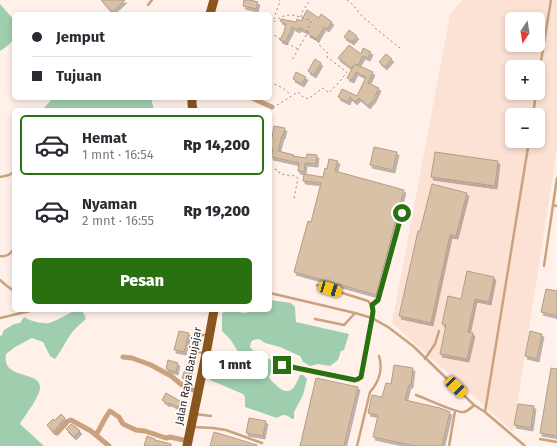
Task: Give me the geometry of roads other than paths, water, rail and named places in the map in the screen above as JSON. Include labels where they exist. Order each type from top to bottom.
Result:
[{"type":"highway","points":[[211,12],[214,0]]},
{"type":"highway","name":"Jalan Raya Batujajar","points":[[187,444],[214,312]]},
{"type":"street","points":[[256,100],[272,107]]},
{"type":"street","points":[[123,356],[151,365],[171,376],[182,385],[198,392]]},
{"type":"street","points":[[96,435],[110,411],[120,417],[123,424],[136,430],[145,431],[166,438],[170,437],[187,444]]},
{"type":"street","points":[[57,433],[68,421],[71,420],[96,435],[108,446]]},
{"type":"lane","points":[[148,5],[152,0]]},
{"type":"lane","points":[[541,60],[551,0]]},
{"type":"lane","points":[[485,412],[528,148]]},
{"type":"lane","points":[[0,176],[12,173]]},
{"type":"lane","points":[[544,266],[555,206],[557,178]]},
{"type":"lane","points":[[372,305],[378,300],[402,213]]},
{"type":"lane","points":[[0,256],[10,254],[12,252]]},
{"type":"lane","points":[[0,280],[12,290]]},
{"type":"lane","points":[[282,365],[355,380],[361,377],[372,318],[372,305],[368,301],[317,285]]},
{"type":"lane","points":[[272,292],[372,318],[388,327],[413,346],[474,405],[485,412],[525,446]]},
{"type":"lane","points":[[0,318],[26,312]]},
{"type":"lane","points":[[315,319],[344,325],[355,313]]},
{"type":"lane","points":[[425,359],[435,344],[439,331]]},
{"type":"lane","points":[[206,354],[194,349],[194,345],[198,335],[209,335]]},
{"type":"lane","points":[[357,446],[370,392],[376,385],[380,375],[379,356]]},
{"type":"lane","points":[[416,395],[462,413],[474,405]]},
{"type":"lane","points":[[449,446],[455,411]]},
{"type":"lane","points":[[193,413],[211,416]]},
{"type":"lane","points":[[191,426],[226,430],[262,443]]},
{"type":"lane","points":[[540,439],[557,442]]}]
